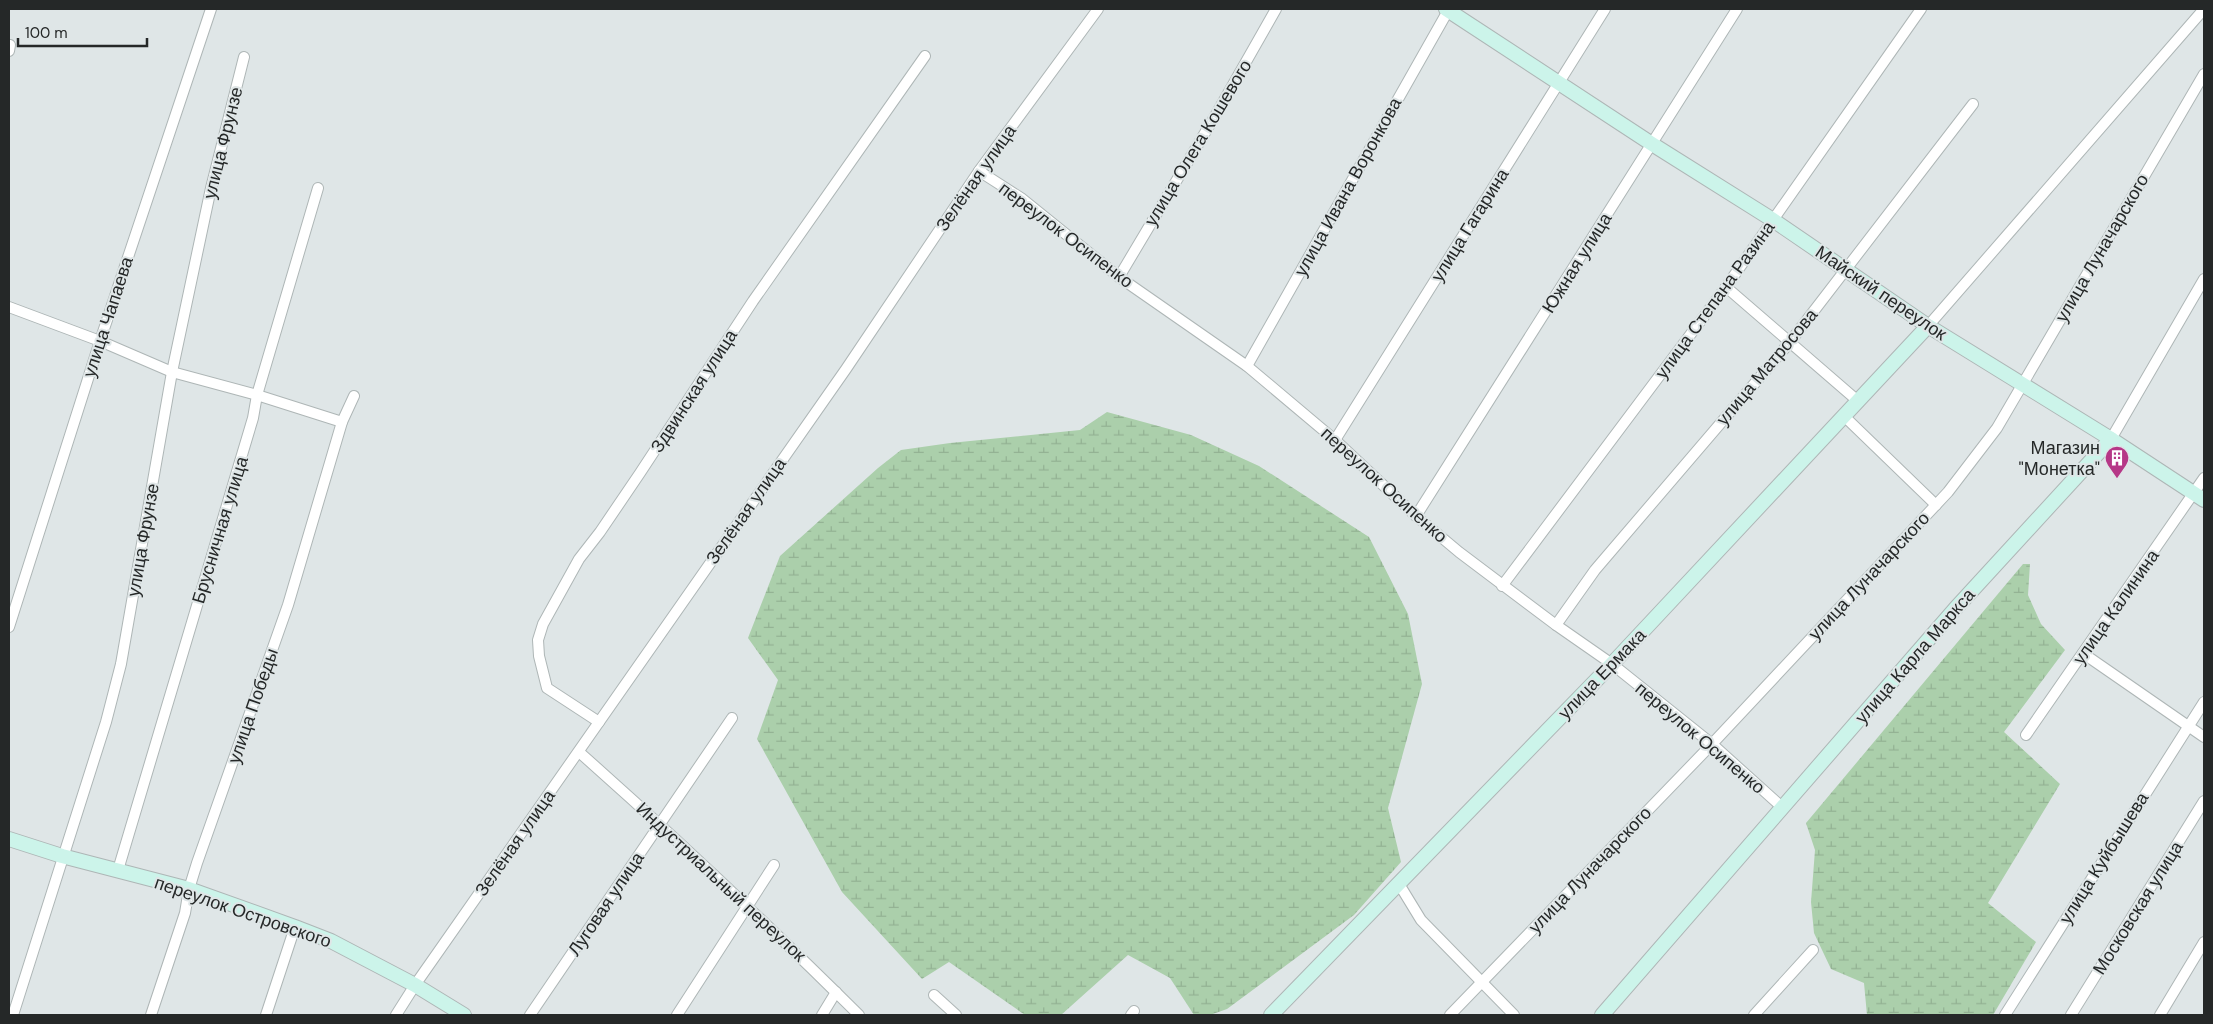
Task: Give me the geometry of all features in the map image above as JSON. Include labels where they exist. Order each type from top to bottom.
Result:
[{"type":"main road","name":"Майский переулок","points":[[1448,9],[1652,144],[1774,220],[1928,326],[2111,439],[2199,497]]},
{"type":"main road","name":"улица Ермака","points":[[1271,1015],[1612,664],[1845,417],[1928,326]]},
{"type":"main road","name":"улица Карла Маркса","points":[[1602,1015],[1955,609],[2111,439]]},
{"type":"main road","name":"переулок Островского","points":[[9,839],[62,856],[189,889],[295,927],[331,941],[415,985],[464,1015]]},
{"type":"street","name":"улица Чапаева","points":[[9,627],[100,341],[211,9]]},
{"type":"street","name":"Зелёная улица","points":[[396,1015],[415,985],[835,385],[979,171],[1098,9]]},
{"type":"street","name":"улица Олега Кошевого","points":[[1119,277],[1276,9]]},
{"type":"street","name":"улица Ивана Воронкова","points":[[1247,366],[1448,9]]},
{"type":"street","name":"улица Гагарина","points":[[1336,440],[1605,9]]},
{"type":"street","name":"Южная улица","points":[[1416,516],[1737,9]]},
{"type":"street","name":"улица Степана Разина","points":[[1502,586],[1726,287],[1921,9]]},
{"type":"street","points":[[1928,326],[2204,9]]},
{"type":"street","name":"Здвинская улица","points":[[599,722],[547,688],[539,656],[538,640],[543,624],[579,559],[600,532],[640,473],[753,301],[925,56]]},
{"type":"street","name":"улица Фрунзе","points":[[14,1015],[62,856],[106,722],[121,664],[172,372],[211,188],[244,57]]},
{"type":"street","name":"улица Луначарского","points":[[1450,1015],[1712,744],[1948,492],[1997,428],[2204,74]]},
{"type":"street","name":"улица Матросова","points":[[1556,626],[1595,570],[1790,342],[1973,104]]},
{"type":"street","name":"переулок Осипенко","points":[[979,171],[1021,198],[1119,277],[1247,366],[1336,440],[1416,516],[1502,586],[1612,664],[1712,744],[1783,808]]},
{"type":"street","name":"Брусничная улица","points":[[118,870],[254,418],[256,395],[318,188]]},
{"type":"street","name":"улица Карла Маркса","points":[[2111,439],[2204,280]]},
{"type":"street","points":[[1726,287],[1859,402]]},
{"type":"street","points":[[9,307],[100,341],[172,372],[256,395],[342,422]]},
{"type":"street","name":"улица Победы","points":[[151,1015],[185,913],[189,889],[288,605],[342,422],[354,396]]},
{"type":"street","points":[[1845,417],[1936,505]]},
{"type":"street","name":"улица Калинина","points":[[2026,735],[2199,497],[2204,478]]},
{"type":"street","points":[[2084,654],[2204,737]]},
{"type":"street","name":"улица Куйбышева","points":[[2005,1015],[2204,702]]},
{"type":"street","name":"Луговая улица","points":[[530,1015],[732,718]]},
{"type":"street","name":"Индустриальный переулок","points":[[579,752],[661,824],[860,1015]]},
{"type":"street","name":"Московская улица","points":[[2071,1015],[2204,801]]},
{"type":"street","points":[[678,1015],[774,865]]},
{"type":"street","points":[[1399,884],[1421,920],[1514,1015]]},
{"type":"street","points":[[266,1015],[295,927]]},
{"type":"street","points":[[2160,1015],[2204,942]]},
{"type":"street","points":[[1754,1015],[1813,950]]},
{"type":"street","points":[[822,1015],[836,992]]},
{"type":"street","points":[[934,995],[956,1015]]},
{"type":"green space","points":[[1107,412],[1191,435],[1259,466],[1369,537],[1408,614],[1422,684],[1388,808],[1401,862],[1354,915],[1227,1009],[1210,1015],[1194,1015],[1170,978],[1128,955],[1061,1015],[1025,1015],[949,962],[922,979],[842,892],[757,739],[778,680],[748,638],[780,556],[878,468],[901,450],[950,443],[1080,430]]},
{"type":"green space","points":[[2023,564],[2030,564],[2028,595],[2041,624],[2065,650],[2004,732],[2060,784],[1988,903],[2036,942],[1993,1015],[1867,1015],[1864,983],[1831,969],[1814,933],[1811,902],[1815,850],[1806,823]]},
{"type":"place","name":"Магазин \"Монетка\"","points":[[2117,479]]}]
